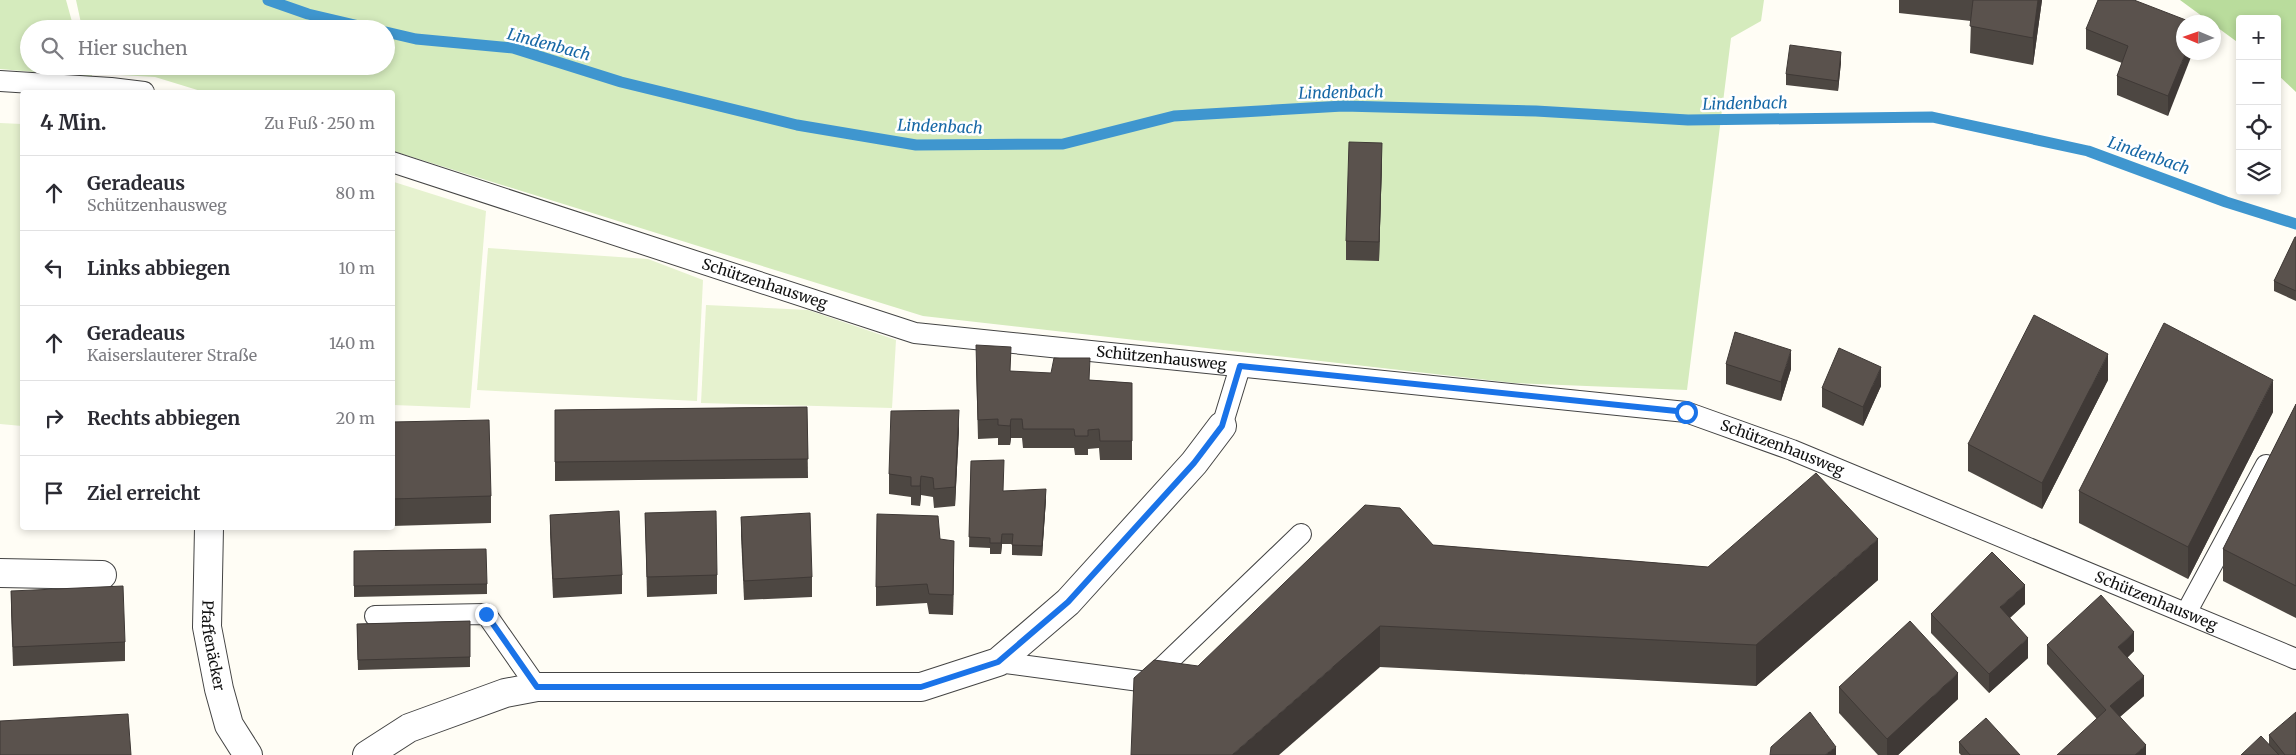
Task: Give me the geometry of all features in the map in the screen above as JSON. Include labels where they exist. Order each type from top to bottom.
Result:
[{"type":"street","points":[[367,755],[409,728],[505,693],[537,687],[921,687],[998,662],[1068,602],[1194,463],[1222,426]]},
{"type":"street","name":"Pfaffenäcker","points":[[209,530],[207,627],[219,689],[229,724],[248,755]]},
{"type":"street","points":[[0,572],[102,575]]},
{"type":"lane","points":[[0,81],[128,90]]},
{"type":"lane","name":"Schützenhausweg","points":[[395,163],[915,333],[1686,412],[1792,450],[2296,659]]},
{"type":"lane","points":[[1222,426],[1240,366]]},
{"type":"lane","points":[[2186,612],[2273,451]]},
{"type":"lane","points":[[998,662],[1147,682],[1300,534]]},
{"type":"lane","points":[[375,616],[486,614],[537,687]]},
{"type":"green space","points":[[0,0],[66,0],[72,20],[20,20],[20,71],[0,69]]},
{"type":"green space","points":[[76,0],[1764,0],[1761,21],[1731,38],[1687,390],[1514,383],[923,316],[395,152],[395,90],[197,90],[155,77],[120,75],[395,75],[395,20],[80,20]]},
{"type":"green space","points":[[2180,0],[2296,0],[2296,92],[2281,78],[2281,15],[2236,15],[2236,41],[2221,30],[2221,15],[2200,15]]},
{"type":"green space","points":[[69,75],[92,75],[92,77]]},
{"type":"green space","points":[[0,123],[20,124],[20,426],[0,424]]},
{"type":"green space","points":[[395,182],[486,211],[470,408],[395,405]]},
{"type":"green space","points":[[488,248],[648,259],[703,280],[697,401],[477,390]]},
{"type":"green space","points":[[706,305],[808,310],[896,340],[892,408],[701,403]]},
{"type":"building","points":[[1973,0],[2038,0],[2033,38],[1970,26]]},
{"type":"building","points":[[2098,0],[2134,0],[2176,16],[2176,60],[2183,60],[2168,96],[2117,76],[2128,46],[2086,29]]},
{"type":"building","points":[[1790,45],[1841,52],[1838,81],[1786,74]]},
{"type":"building","points":[[1349,142],[1382,143],[1379,242],[1346,241]]},
{"type":"building","points":[[2296,237],[2296,291],[2274,281]]},
{"type":"building","points":[[2034,315],[2108,354],[2042,483],[1968,444]]},
{"type":"building","points":[[2164,323],[2273,380],[2188,547],[2079,491]]},
{"type":"building","points":[[1735,332],[1791,350],[1781,382],[1726,364]]},
{"type":"building","points":[[976,345],[1011,347],[1010,371],[1051,373],[1054,358],[1090,358],[1089,380],[1132,383],[1132,441],[1100,441],[1099,429],[1088,430],[1088,436],[1075,436],[1074,429],[1023,429],[1022,419],[1011,419],[1010,426],[998,425],[998,419],[978,420]]},
{"type":"building","points":[[1839,348],[1881,367],[1863,407],[1822,388]]},
{"type":"building","points":[[2296,404],[2296,586],[2223,549]]},
{"type":"building","points":[[807,407],[808,459],[555,462],[555,410]]},
{"type":"building","points":[[959,410],[955,487],[934,489],[933,478],[921,476],[920,486],[911,486],[911,477],[889,474],[891,411]]},
{"type":"building","points":[[489,420],[491,496],[395,499],[395,422]]},
{"type":"building","points":[[1004,460],[1003,491],[1046,489],[1042,546],[1012,545],[1013,534],[1002,534],[1001,543],[990,543],[990,538],[969,537],[971,461]]},
{"type":"building","points":[[1816,473],[1878,539],[1756,645],[1380,626],[1233,755],[1131,755],[1134,678],[1154,660],[1198,666],[1365,505],[1400,508],[1433,545],[1708,567]]},
{"type":"building","points":[[619,511],[622,575],[553,579],[550,515]]},
{"type":"building","points":[[716,511],[717,575],[647,577],[645,513]]},
{"type":"building","points":[[810,513],[812,577],[744,581],[741,517]]},
{"type":"building","points":[[877,514],[938,516],[940,539],[954,541],[953,595],[929,594],[927,584],[876,587]]},
{"type":"building","points":[[486,549],[487,584],[354,586],[354,551]]},
{"type":"building","points":[[1992,552],[2025,585],[2000,607],[2028,638],[1989,674],[1931,614]]},
{"type":"building","points":[[123,586],[125,642],[13,647],[11,591]]},
{"type":"building","points":[[2101,595],[2134,632],[2118,647],[2144,676],[2110,706],[2146,745],[2135,755],[2057,755],[2106,710],[2047,645]]},
{"type":"building","points":[[470,621],[470,657],[358,660],[357,624]]},
{"type":"building","points":[[1910,621],[1958,673],[1887,739],[1839,687]]},
{"type":"building","points":[[1810,712],[1836,747],[1825,755],[1770,755],[1771,747]]},
{"type":"building","points":[[2296,712],[2296,755],[2285,755],[2269,735]]},
{"type":"building","points":[[128,714],[131,755],[0,755],[0,721]]},
{"type":"building","points":[[1986,718],[2020,755],[1970,755],[1959,742]]},
{"type":"building","points":[[2261,736],[2279,755],[2241,755]]},
{"type":"waterway","name":"Lindenbach","points":[[268,0],[308,14],[334,20]]},
{"type":"waterway","name":"Lindenbach","points":[[395,34],[416,39],[513,48],[621,82],[797,125],[916,145],[1063,144],[1174,116],[1343,106],[1536,111],[1688,120],[1932,117],[2088,151],[2226,202],[2296,224]]},
{"type":"route","points":[[486,614],[537,687],[921,687],[962,672],[998,662],[1068,602],[1194,463],[1222,426],[1240,366],[1686,412]]}]
